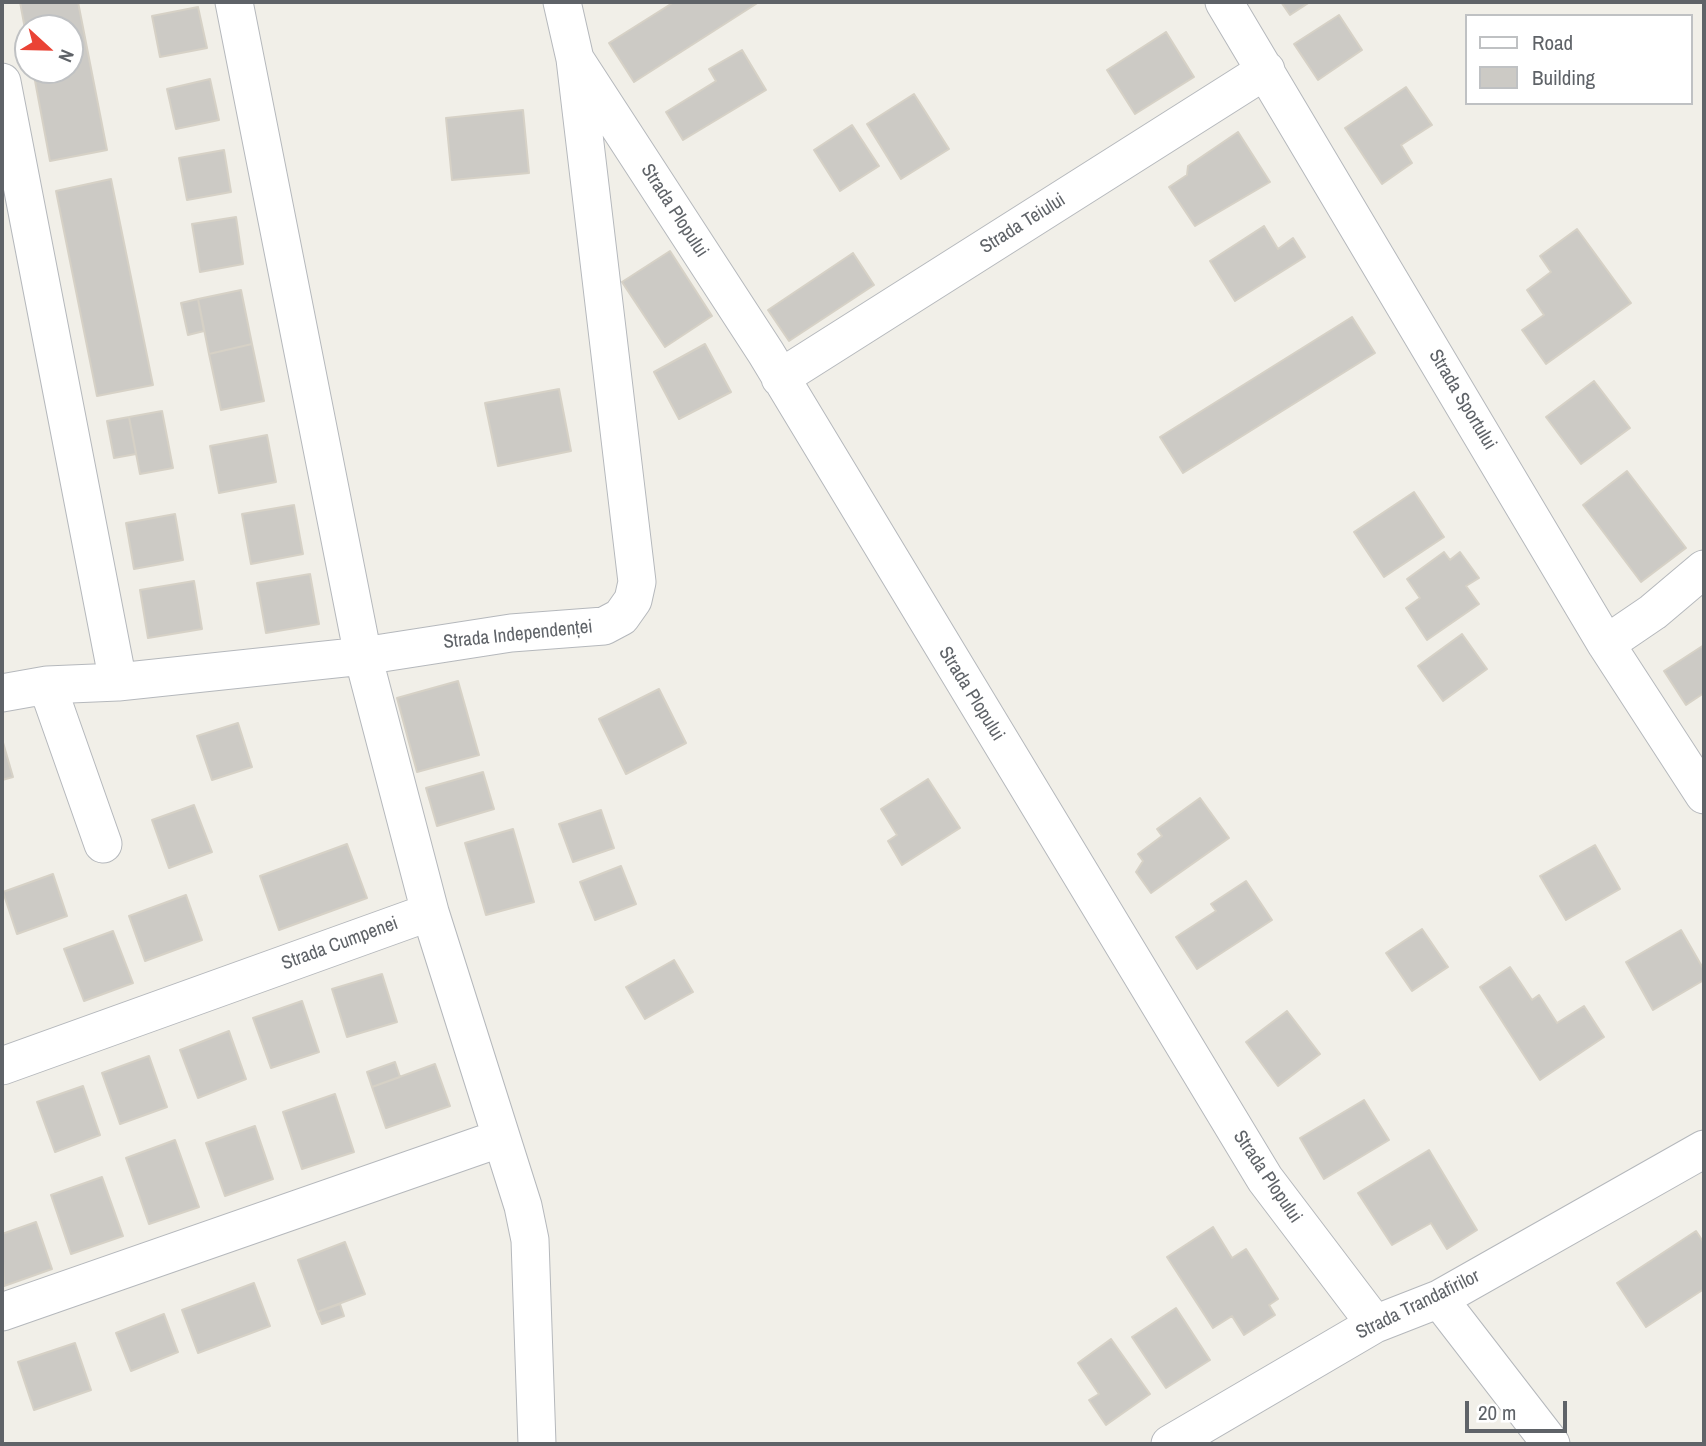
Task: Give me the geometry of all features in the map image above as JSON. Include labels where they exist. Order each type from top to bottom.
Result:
[{"type":"street","points":[[234,2],[363,656],[430,912],[523,1206],[530,1240],[537,1444]]},
{"type":"street","name":"Strada Independenței","points":[[2,693],[47,685],[118,682],[363,656],[511,633],[604,626],[621,617],[633,600],[637,582],[575,59],[562,2]]},
{"type":"street","name":"Strada Sportului","points":[[1224,2],[1606,643],[1704,795]]},
{"type":"street","name":"Strada Plopului","points":[[575,59],[780,378],[1265,1179],[1375,1324]]},
{"type":"street","name":"Strada Teiului","points":[[780,378],[1266,70]]},
{"type":"street","points":[[2,82],[118,682]]},
{"type":"street","points":[[1606,643],[1653,612],[1704,569]]},
{"type":"street","points":[[47,685],[103,844]]},
{"type":"street","name":"Strada Cumpenei","points":[[2,1066],[430,912]]},
{"type":"street","points":[[2,1312],[501,1138]]},
{"type":"street","name":"Strada Trandafirilor","points":[[1170,1444],[1375,1324],[1438,1299],[1704,1149]]},
{"type":"street","points":[[1438,1299],[1552,1444]]},
{"type":"building","points":[[20,2],[78,2],[80,14],[22,14]]},
{"type":"building","points":[[674,2],[759,2],[634,82],[609,43]]},
{"type":"building","points":[[1281,2],[1310,2],[1290,15]]},
{"type":"building","points":[[198,7],[207,48],[160,57],[152,16]]},
{"type":"building","points":[[1339,15],[1362,50],[1318,80],[1294,44]]},
{"type":"building","points":[[1166,32],[1194,77],[1135,114],[1107,70]]},
{"type":"building","points":[[84,33],[107,150],[50,161],[36,84],[84,84]]},
{"type":"building","points":[[742,50],[766,90],[683,140],[666,112],[716,81],[709,69]]},
{"type":"building","points":[[210,79],[219,120],[176,129],[167,89]]},
{"type":"building","points":[[1406,87],[1432,125],[1401,145],[1412,163],[1382,184],[1345,128]]},
{"type":"building","points":[[914,94],[949,149],[901,179],[867,124]]},
{"type":"building","points":[[523,110],[529,173],[452,180],[446,118]]},
{"type":"building","points":[[852,125],[879,166],[840,191],[814,150]]},
{"type":"building","points":[[1238,132],[1270,182],[1195,226],[1169,187],[1187,175],[1188,166]]},
{"type":"building","points":[[224,150],[231,192],[187,200],[179,158]]},
{"type":"building","points":[[111,179],[153,385],[97,396],[56,191]]},
{"type":"building","points":[[236,217],[243,264],[200,272],[192,224]]},
{"type":"building","points":[[1264,226],[1278,249],[1293,238],[1305,257],[1235,301],[1210,261]]},
{"type":"building","points":[[1577,229],[1631,303],[1546,364],[1522,330],[1544,315],[1527,290],[1551,272],[1540,256]]},
{"type":"building","points":[[670,251],[712,316],[665,347],[622,282]]},
{"type":"building","points":[[853,253],[874,285],[789,341],[768,310]]},
{"type":"building","points":[[241,290],[252,344],[209,354],[198,299]]},
{"type":"building","points":[[198,299],[204,331],[188,335],[181,303]]},
{"type":"building","points":[[1352,317],[1375,353],[1183,473],[1160,437]]},
{"type":"building","points":[[252,344],[264,401],[221,410],[209,354]]},
{"type":"building","points":[[705,344],[731,392],[679,419],[654,372]]},
{"type":"building","points":[[1594,381],[1630,428],[1581,464],[1546,417]]},
{"type":"building","points":[[559,389],[571,451],[498,466],[485,403]]},
{"type":"building","points":[[162,411],[173,468],[140,474],[129,417]]},
{"type":"building","points":[[129,417],[136,454],[114,458],[107,421]]},
{"type":"building","points":[[267,435],[276,482],[219,493],[210,446]]},
{"type":"building","points":[[1627,471],[1686,548],[1641,582],[1583,505]]},
{"type":"building","points":[[1414,492],[1444,537],[1384,577],[1354,532]]},
{"type":"building","points":[[294,505],[303,554],[251,564],[242,514]]},
{"type":"building","points":[[175,514],[183,560],[134,569],[126,523]]},
{"type":"building","points":[[1444,552],[1450,560],[1460,552],[1479,578],[1466,586],[1479,604],[1427,640],[1406,608],[1420,598],[1407,579]]},
{"type":"building","points":[[310,574],[319,624],[266,633],[257,583]]},
{"type":"building","points":[[194,581],[202,629],[148,638],[140,590]]},
{"type":"building","points":[[1462,634],[1487,669],[1443,701],[1418,666]]},
{"type":"building","points":[[1704,645],[1704,693],[1686,705],[1664,671]]},
{"type":"building","points":[[458,681],[479,755],[417,772],[397,698]]},
{"type":"building","points":[[659,689],[686,743],[626,774],[599,719]]},
{"type":"building","points":[[238,723],[252,767],[212,780],[197,736]]},
{"type":"building","points":[[2,739],[13,777],[2,780]]},
{"type":"building","points":[[483,772],[494,809],[437,826],[426,788]]},
{"type":"building","points":[[928,779],[960,828],[902,865],[888,841],[897,835],[881,809]]},
{"type":"building","points":[[1200,798],[1229,838],[1151,893],[1136,872],[1143,861],[1138,854],[1162,836],[1157,829]]},
{"type":"building","points":[[194,805],[212,852],[169,868],[152,820]]},
{"type":"building","points":[[601,810],[614,848],[573,862],[559,824]]},
{"type":"building","points":[[513,829],[534,902],[486,915],[465,843]]},
{"type":"building","points":[[347,844],[367,898],[279,930],[260,876]]},
{"type":"building","points":[[1595,845],[1620,889],[1566,920],[1540,876]]},
{"type":"building","points":[[621,866],[636,904],[595,920],[580,882]]},
{"type":"building","points":[[53,874],[67,916],[17,934],[3,892]]},
{"type":"building","points":[[1246,881],[1272,920],[1197,969],[1176,937],[1216,911],[1211,904]]},
{"type":"building","points":[[186,895],[202,940],[145,961],[129,916]]},
{"type":"building","points":[[1422,929],[1448,967],[1412,991],[1386,953]]},
{"type":"building","points":[[1681,930],[1704,970],[1704,980],[1653,1010],[1626,962]]},
{"type":"building","points":[[113,931],[133,983],[84,1001],[64,949]]},
{"type":"building","points":[[674,960],[693,992],[645,1019],[626,987]]},
{"type":"building","points":[[1510,967],[1532,1000],[1539,995],[1557,1023],[1584,1006],[1604,1037],[1540,1080],[1480,987]]},
{"type":"building","points":[[382,974],[397,1022],[347,1037],[332,989]]},
{"type":"building","points":[[302,1001],[319,1052],[271,1068],[253,1018]]},
{"type":"building","points":[[1287,1011],[1320,1054],[1278,1086],[1246,1042]]},
{"type":"building","points":[[229,1031],[246,1079],[198,1098],[180,1050]]},
{"type":"building","points":[[149,1056],[167,1107],[120,1124],[102,1073]]},
{"type":"building","points":[[395,1062],[400,1077],[372,1087],[367,1072]]},
{"type":"building","points":[[435,1064],[450,1106],[386,1128],[372,1087]]},
{"type":"building","points":[[83,1086],[100,1135],[55,1152],[37,1102]]},
{"type":"building","points":[[335,1094],[354,1152],[302,1169],[283,1112]]},
{"type":"building","points":[[1364,1100],[1389,1140],[1324,1179],[1300,1138]]},
{"type":"building","points":[[255,1126],[273,1179],[225,1196],[206,1143]]},
{"type":"building","points":[[175,1140],[199,1207],[149,1224],[126,1158]]},
{"type":"building","points":[[1429,1150],[1477,1230],[1447,1249],[1431,1223],[1392,1245],[1358,1193]]},
{"type":"building","points":[[102,1177],[123,1236],[71,1254],[51,1195]]},
{"type":"building","points":[[36,1222],[52,1269],[4,1286],[2,1234]]},
{"type":"building","points":[[1213,1227],[1232,1258],[1246,1249],[1278,1299],[1269,1305],[1275,1315],[1244,1335],[1232,1316],[1213,1328],[1167,1257]]},
{"type":"building","points":[[1696,1231],[1704,1243],[1704,1289],[1646,1327],[1617,1283]]},
{"type":"building","points":[[345,1242],[365,1294],[317,1312],[298,1260]]},
{"type":"building","points":[[254,1283],[270,1326],[198,1353],[182,1310]]},
{"type":"building","points":[[340,1304],[344,1316],[322,1324],[317,1312]]},
{"type":"building","points":[[1176,1308],[1210,1360],[1166,1388],[1132,1337]]},
{"type":"building","points":[[164,1314],[178,1352],[131,1371],[116,1333]]},
{"type":"building","points":[[1111,1339],[1150,1394],[1106,1425],[1089,1400],[1099,1394],[1078,1363]]},
{"type":"building","points":[[75,1343],[91,1390],[34,1410],[18,1362]]}]
